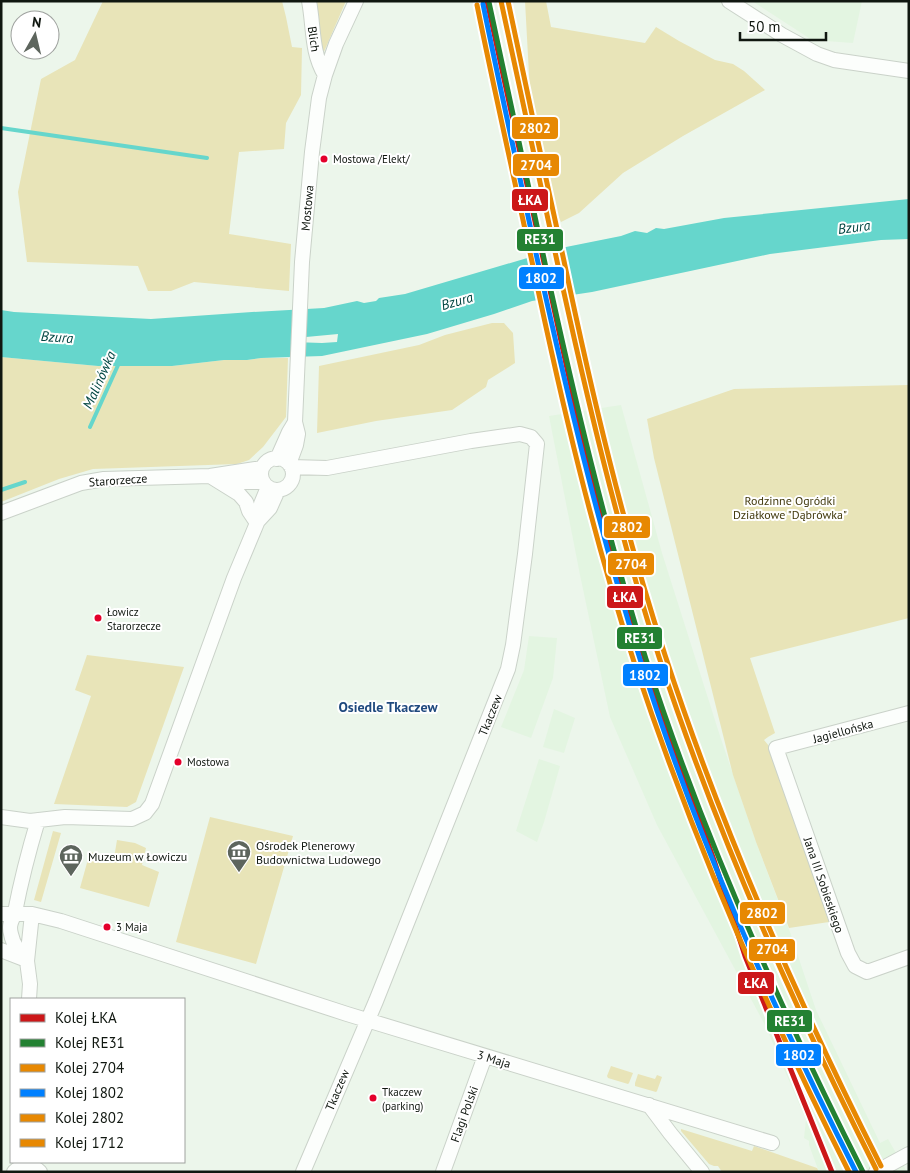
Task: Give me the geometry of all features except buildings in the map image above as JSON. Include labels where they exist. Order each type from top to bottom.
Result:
[{"type":"street","name":"Blich","points":[[309,1],[318,62],[325,75]]},
{"type":"street","name":"Mostowa","points":[[287,467],[298,434],[295,420],[302,262],[313,140],[319,98],[336,44],[356,1]]},
{"type":"street","points":[[729,1],[782,35],[817,54],[834,60],[909,71]]},
{"type":"street","name":"Tkaczew","points":[[287,467],[327,468],[471,441],[520,434],[531,437],[537,444],[525,554],[508,669],[368,1021],[303,1172]]},
{"type":"street","points":[[1,817],[30,821],[65,817],[132,819],[145,813],[152,804],[234,578],[257,522],[268,482],[268,461],[287,467],[288,486],[282,490],[268,482]]},
{"type":"street","points":[[210,476],[239,494],[246,502],[257,522]]},
{"type":"street","name":"Starorzecze","points":[[1,513],[81,483],[104,479],[210,476],[268,482]]},
{"type":"street","name":"Jagiellońska","points":[[776,748],[909,713]]},
{"type":"street","name":"Jana III Sobieskiego","points":[[776,748],[848,953],[855,966],[867,972],[909,957]]},
{"type":"street","points":[[26,961],[17,950],[10,933],[8,914],[16,904],[38,820]]},
{"type":"street","name":"3 Maja","points":[[8,914],[32,914],[61,921],[368,1021],[772,1143]]},
{"type":"street","points":[[29,998],[30,984],[26,961],[32,914]]},
{"type":"street","points":[[1,950],[26,961]]},
{"type":"street","name":"Flagi Polski","points":[[442,1172],[485,1056]]},
{"type":"street","points":[[649,1105],[702,1172]]},
{"type":"street","points":[[876,1172],[909,1154]]},
{"type":"shaded area","points":[[752,1],[862,1],[853,43],[812,40]]},
{"type":"shaded area","points":[[621,405],[662,553],[720,736],[816,1010],[880,1143],[888,1139],[907,1172],[819,1172],[809,1141],[804,1138],[806,1120],[765,1025],[657,825],[610,717],[549,416]]},
{"type":"shaded area","points":[[529,636],[557,638],[553,678],[531,738],[501,727],[524,670]]},
{"type":"shaded area","points":[[554,709],[575,718],[564,753],[543,747]]},
{"type":"shaded area","points":[[539,759],[560,766],[537,842],[516,831]]},
{"type":"green space","points":[[103,1],[282,1],[292,47],[302,48],[301,95],[286,123],[284,149],[239,152],[229,234],[291,244],[289,291],[194,282],[171,291],[148,291],[138,266],[27,262],[18,192],[41,79],[75,60]]},
{"type":"green space","points":[[317,1],[346,1],[323,54],[320,40]]},
{"type":"green space","points":[[525,1],[546,1],[551,27],[645,43],[656,27],[715,60],[733,64],[744,71],[765,90],[683,136],[623,173],[579,213],[561,222],[546,191],[543,155],[530,122]]},
{"type":"green space","points":[[492,323],[504,323],[513,333],[515,363],[488,380],[486,387],[452,410],[376,421],[317,433],[319,366],[419,345],[445,335]]},
{"type":"green space","points":[[1,357],[98,366],[172,366],[224,360],[288,358],[286,417],[263,447],[249,460],[237,464],[93,469],[59,479],[1,502]]},
{"type":"green space","name":"Rodzinne Ogródki Działkowe \"Dąbrówka\"","points":[[909,385],[909,618],[750,658],[775,733],[764,740],[769,746],[829,922],[789,928],[733,775],[654,458],[647,419],[734,389]]},
{"type":"green space","points":[[87,655],[184,667],[136,802],[127,807],[54,804],[91,696],[75,690]]},
{"type":"green space","points":[[210,817],[293,836],[256,964],[176,942]]},
{"type":"green space","points":[[53,831],[61,833],[41,902],[34,900]]},
{"type":"green space","points":[[117,840],[135,843],[146,848],[142,865],[159,872],[149,907],[80,888],[90,852],[114,858]]},
{"type":"green space","points":[[611,1066],[633,1073],[628,1084],[608,1078]]},
{"type":"green space","points":[[638,1074],[655,1079],[657,1075],[662,1077],[657,1091],[635,1086]]},
{"type":"green space","points":[[681,1129],[752,1151],[754,1146],[817,1168],[819,1172],[722,1172],[718,1166],[709,1164]]},
{"type":"water","name":"Bzura","points":[[909,199],[909,239],[881,240],[770,254],[592,292],[532,301],[427,334],[322,356],[224,360],[172,366],[98,366],[1,357],[1,310],[151,319],[324,308],[357,301],[364,303],[376,301],[379,298],[405,294],[561,248],[621,236],[635,231],[647,233],[656,228],[664,229],[724,218]],"holes":[[[338,334],[337,342],[322,343],[293,342],[306,337]]]},
{"type":"pier","points":[[553,247],[559,272],[549,274],[559,274],[564,298],[547,301],[536,252]]},
{"type":"waterway","points":[[1,128],[207,158]]},
{"type":"waterway","name":"Malinówka","points":[[90,427],[119,363]]},
{"type":"waterway","name":"Malinówka","points":[[1,490],[25,482]]},
{"type":"rail line","name":"ŁKA","points":[[487,1],[576,410],[603,519],[625,596],[659,705],[714,860],[745,956],[832,1172]]},
{"type":"rail line","name":"2704","points":[[501,1],[591,410],[629,559],[659,657],[706,788],[758,917],[815,1044],[876,1169]]},
{"type":"rail line","name":"2802","points":[[508,1],[597,410],[635,558],[665,655],[711,786],[763,915],[820,1041],[881,1166]]},
{"type":"rail line","name":"RE31","points":[[489,2],[579,412],[617,561],[646,659],[692,790],[744,920],[802,1047],[863,1172]]},
{"type":"rail line","name":"1802","points":[[483,4],[537,258],[572,409],[610,560],[640,659],[686,790],[738,920],[795,1047],[856,1172]]},
{"type":"rail line","name":"1712","points":[[477,5],[567,420],[605,568],[635,665],[681,795],[733,923],[760,986],[849,1172]]},
{"type":"place","name":"Mostowa /Elekt/","points":[[324,159]]},
{"type":"place","name":"Łowicz Starorzecze","points":[[98,618]]},
{"type":"place","name":"Mostowa","points":[[178,762]]},
{"type":"place","name":"Ośrodek Plenerowy Budownictwa Ludowego","points":[[239,873]]},
{"type":"place","name":"Muzeum w Łowiczu","points":[[71,877]]},
{"type":"place","name":"3 Maja","points":[[107,927]]},
{"type":"place","name":"Tkaczew (parking)","points":[[373,1098]]},
{"type":"district","name":"Osiedle Tkaczew","points":[[388,707]]}]
